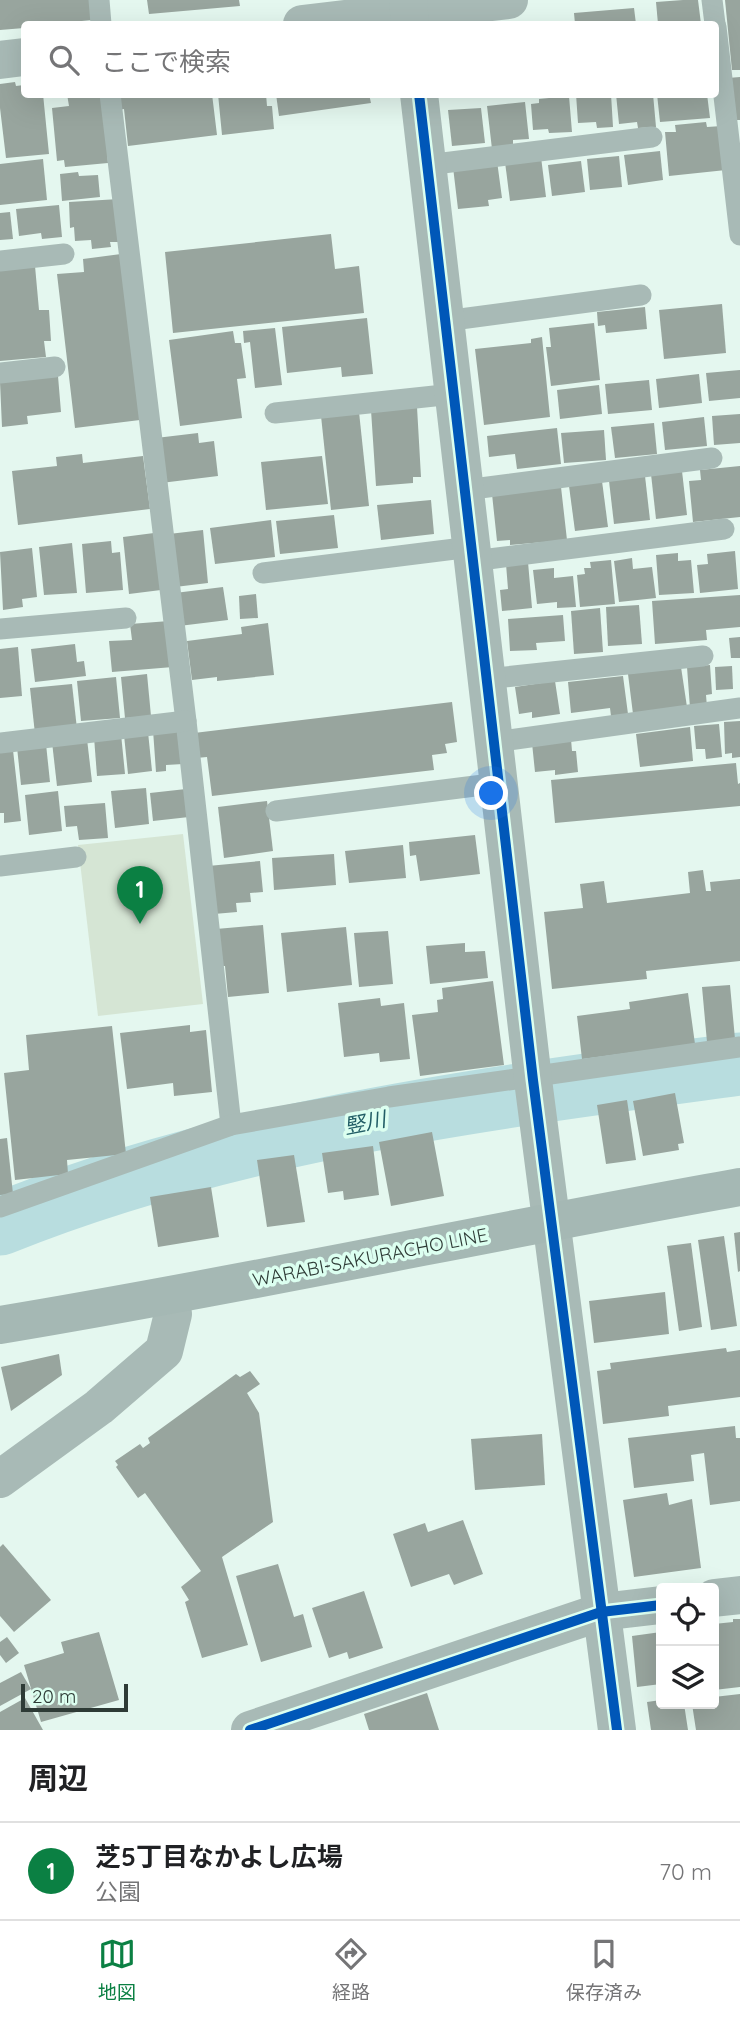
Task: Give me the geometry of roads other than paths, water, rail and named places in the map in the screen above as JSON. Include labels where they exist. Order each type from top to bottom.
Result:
[{"type":"main road","name":"WARABI-SAKURACHO LINE","points":[[0,1325],[170,1296],[553,1220],[740,1187]]},
{"type":"street","points":[[329,21],[509,0]]},
{"type":"street","points":[[0,60],[21,57]]},
{"type":"street","points":[[419,98],[535,1089],[617,1730]]},
{"type":"street","points":[[0,1479],[99,1407],[164,1351],[173,1314],[170,1296]]},
{"type":"street","points":[[719,1597],[740,1595]]},
{"type":"street","points":[[250,1730],[601,1612],[656,1606]]},
{"type":"lane","points":[[99,0],[102,21]]},
{"type":"lane","points":[[712,0],[714,21]]},
{"type":"lane","points":[[719,59],[740,235]]},
{"type":"lane","points":[[110,98],[186,721],[231,1125]]},
{"type":"lane","points":[[427,164],[652,137]]},
{"type":"lane","points":[[0,261],[64,254]]},
{"type":"lane","points":[[445,321],[641,295]]},
{"type":"lane","points":[[0,373],[55,367]]},
{"type":"lane","points":[[275,413],[453,394]]},
{"type":"lane","points":[[464,490],[712,458]]},
{"type":"lane","points":[[263,573],[723,529]]},
{"type":"lane","points":[[0,629],[126,618]]},
{"type":"lane","points":[[486,679],[703,656]]},
{"type":"lane","points":[[494,742],[740,708]]},
{"type":"lane","points":[[0,743],[186,721]]},
{"type":"lane","points":[[276,811],[499,783]]},
{"type":"lane","points":[[0,866],[76,857]]},
{"type":"lane","points":[[0,1207],[231,1125],[389,1097],[535,1089],[740,1047]]},
{"type":"waterway","name":"竪川","points":[[0,1224],[89,1191],[271,1141],[458,1105],[740,1064]]},
{"type":"place","name":"芝5丁目なかよし広場","points":[[140,924]]}]
